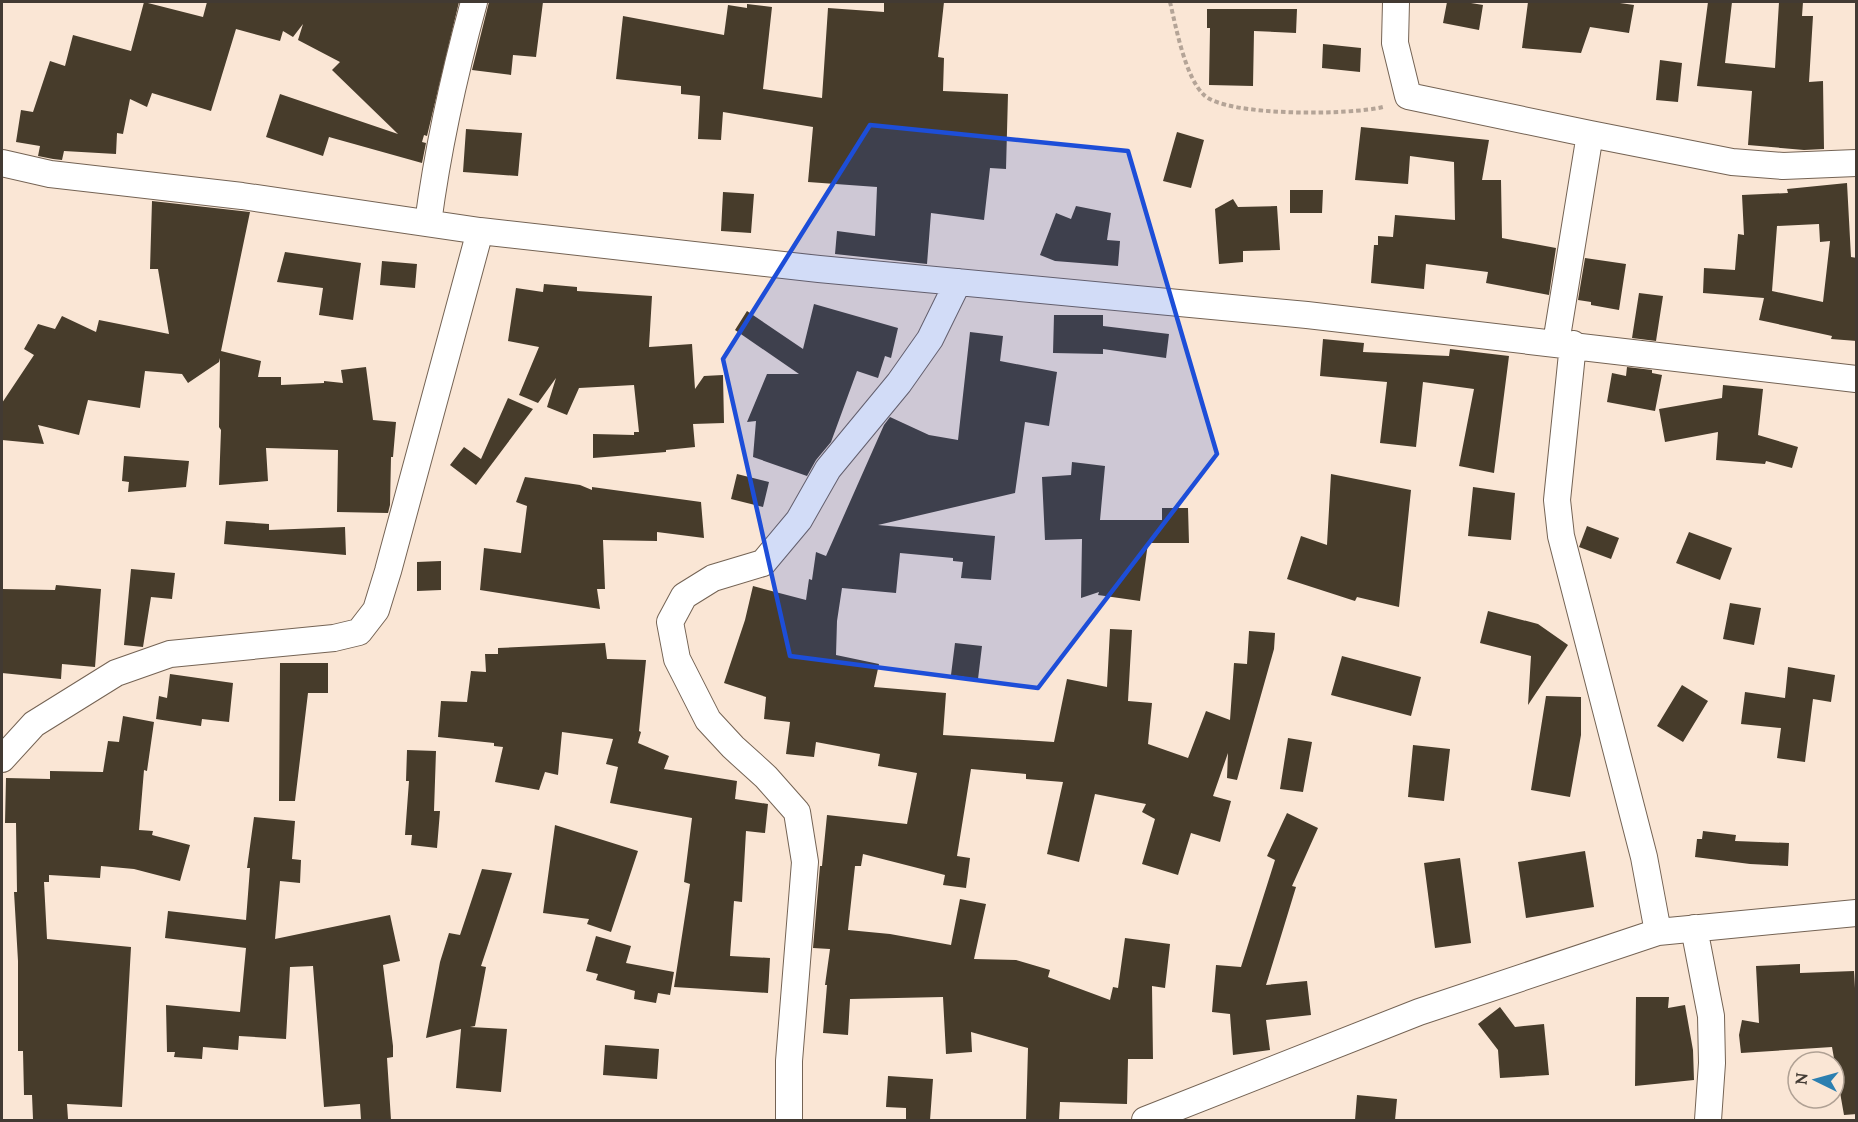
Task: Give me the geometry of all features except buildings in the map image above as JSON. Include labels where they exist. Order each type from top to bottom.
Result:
[{"type":"street","points":[[428,223],[435,168],[452,85],[474,2]]},
{"type":"street","points":[[1395,2],[1395,42],[1408,96],[1732,162],[1783,166],[1857,163]]},
{"type":"street","points":[[1590,134],[1564,344],[1557,500],[1561,536],[1644,857],[1658,932]]},
{"type":"street","points":[[2,163],[50,174],[242,196],[480,231],[819,269],[1307,315],[1857,379]]},
{"type":"street","points":[[2,759],[34,724],[116,673],[170,654],[334,638],[360,632],[376,610],[388,571],[480,231]]},
{"type":"street","points":[[789,1120],[789,1061],[805,862],[797,812],[766,777],[708,720],[677,659],[670,622],[684,596],[713,578],[763,562],[799,520],[828,469],[899,383],[930,339],[958,282]]},
{"type":"street","points":[[1145,1120],[1419,1012],[1658,932],[1857,913]]},
{"type":"street","points":[[1694,928],[1711,1016],[1713,1063],[1708,1120]]},
{"type":"path","points":[[1170,2],[1188,69],[1204,95],[1221,105],[1292,114],[1370,111],[1390,106],[1408,96]]},
{"type":"highlighted area","points":[[870,125],[1128,151],[1217,454],[1038,688],[790,656],[723,359]]}]
